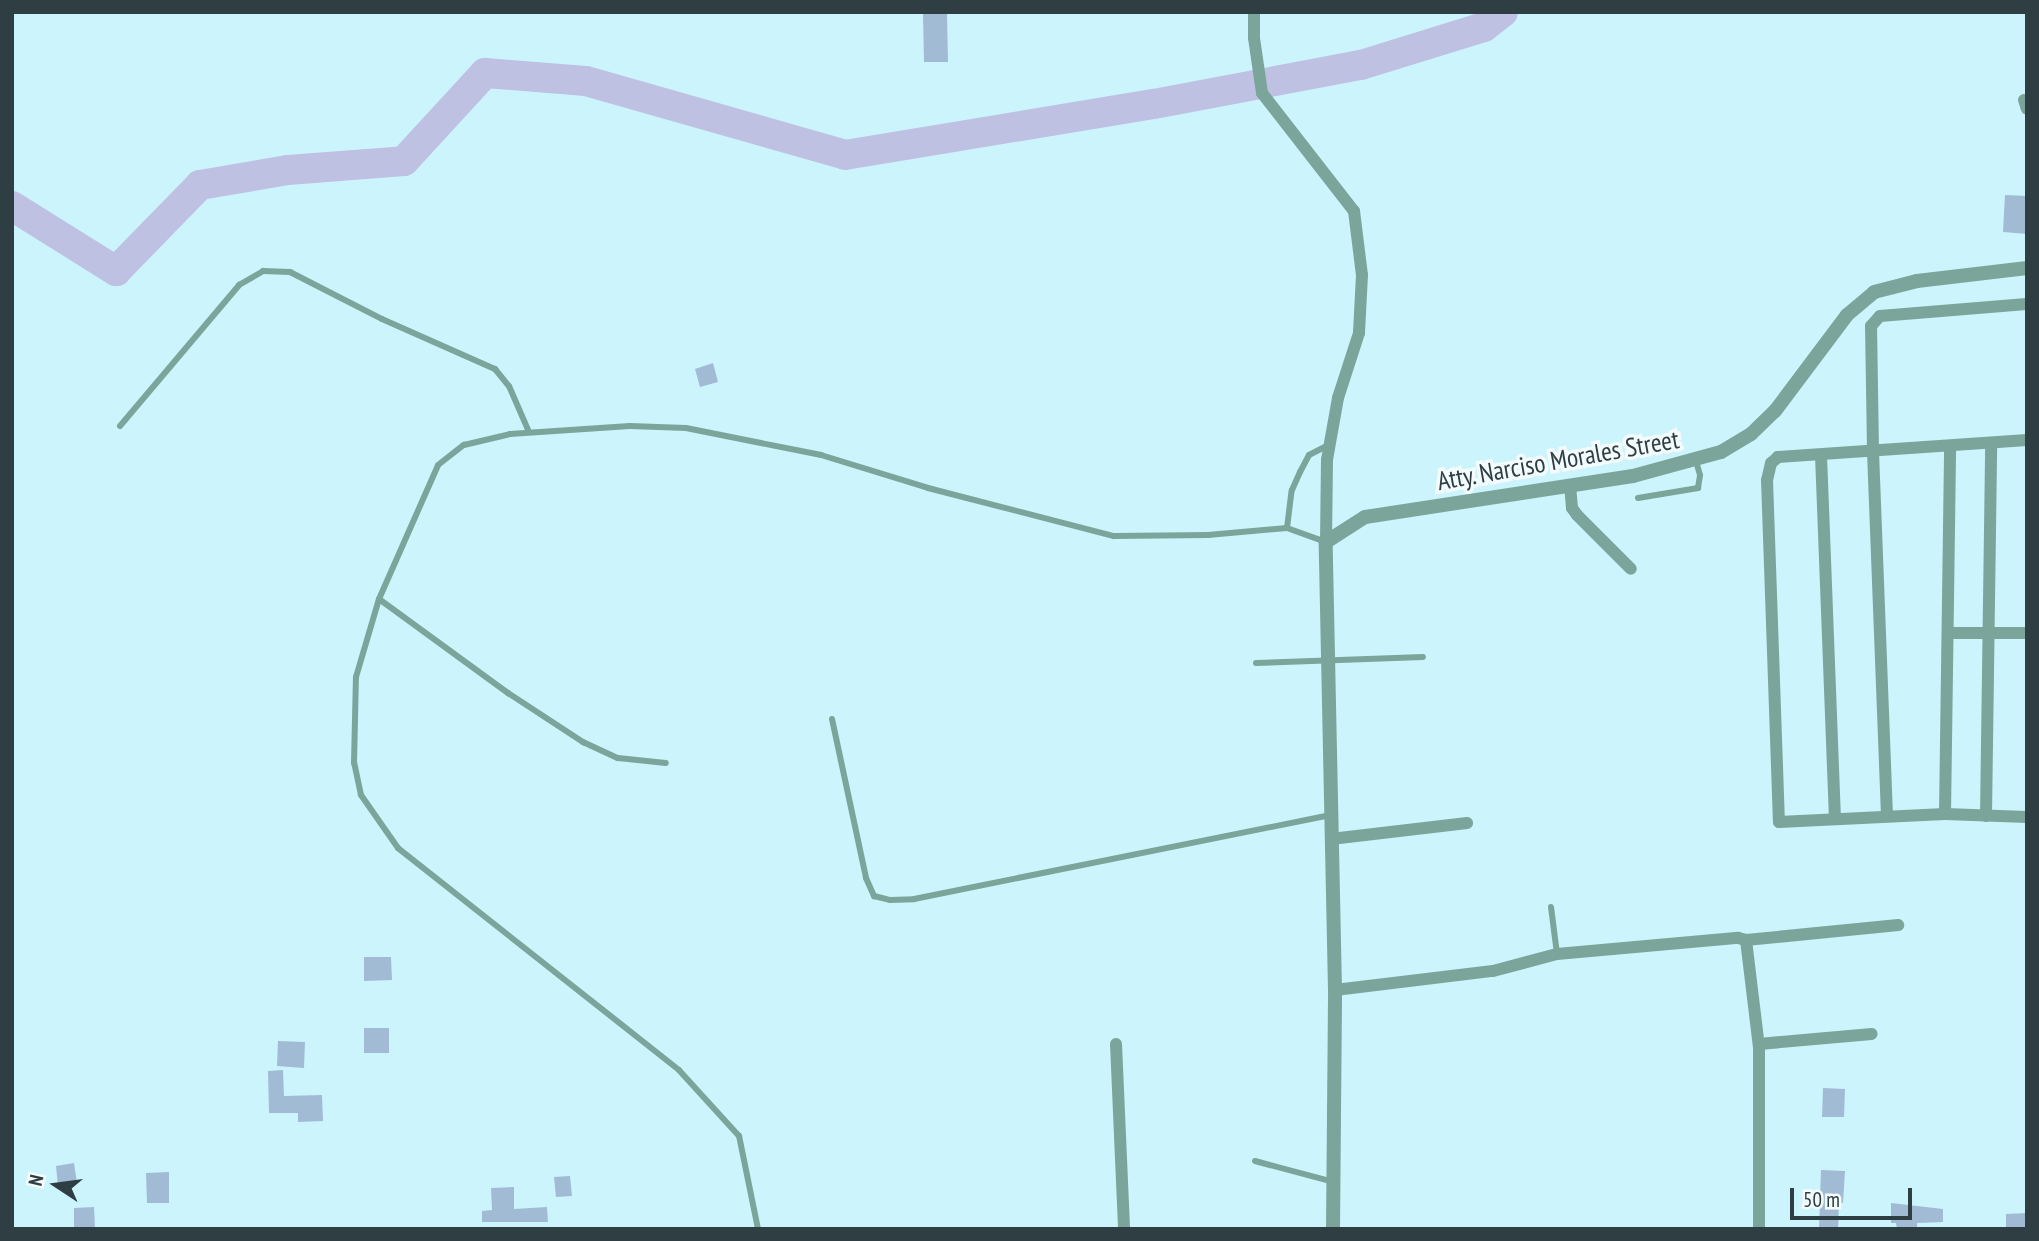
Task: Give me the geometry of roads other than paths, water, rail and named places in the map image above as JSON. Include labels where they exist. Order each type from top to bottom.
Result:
[{"type":"street","points":[[1254,12],[1254,38],[1262,93],[1354,211],[1363,275],[1359,334],[1338,398],[1330,444],[1326,542],[1335,990],[1336,1182],[1333,1229]]},
{"type":"street","name":"Atty. Narciso Morales Street","points":[[1326,542],[1365,517],[1633,476],[1696,461],[1721,452],[1751,434],[1775,411],[1847,315],[1874,292],[1917,281],[2027,268]]},
{"type":"street","points":[[1888,816],[1873,451],[1871,330],[1875,318],[2027,304]]},
{"type":"street","points":[[2027,440],[1778,457],[1768,470],[1779,822],[1945,814],[2027,817]]},
{"type":"street","points":[[1986,816],[1991,443]]},
{"type":"street","points":[[1945,814],[1950,446]]},
{"type":"street","points":[[1821,455],[1835,819]]},
{"type":"street","points":[[1570,485],[1572,508],[1577,515],[1631,569]]},
{"type":"street","points":[[1948,633],[2027,634]]},
{"type":"street","points":[[1331,839],[1467,823]]},
{"type":"street","points":[[1335,990],[1493,971],[1557,954],[1898,925]]},
{"type":"street","points":[[1746,940],[1759,1044],[1759,1229]]},
{"type":"street","points":[[1759,1044],[1872,1034]]},
{"type":"street","points":[[1116,1044],[1124,1229]]},
{"type":"lane","points":[[120,426],[239,285],[263,271],[290,272],[383,319],[495,369],[509,386],[529,432]]},
{"type":"lane","points":[[758,1229],[739,1136],[679,1070],[398,848],[362,795],[354,764],[356,677],[379,599],[438,465],[464,445],[529,432],[630,426],[686,429],[821,456],[928,488],[1114,536],[1208,535],[1287,528],[1326,542]]},
{"type":"lane","points":[[1287,528],[1292,490],[1300,472],[1309,455],[1330,444]]},
{"type":"lane","points":[[1638,498],[1698,488],[1700,475],[1696,461]]},
{"type":"lane","points":[[379,599],[497,686],[583,743],[618,758],[666,763]]},
{"type":"lane","points":[[1256,663],[1423,657]]},
{"type":"lane","points":[[832,719],[866,878],[874,896],[890,900],[914,898],[1331,815]]},
{"type":"lane","points":[[1551,907],[1557,954]]},
{"type":"lane","points":[[1255,1161],[1336,1182]]},
{"type":"waterway","points":[[12,206],[116,271],[200,185],[288,170],[404,161],[485,73],[586,81],[845,155],[1154,104],[1361,65],[1484,27],[1503,12]]}]
